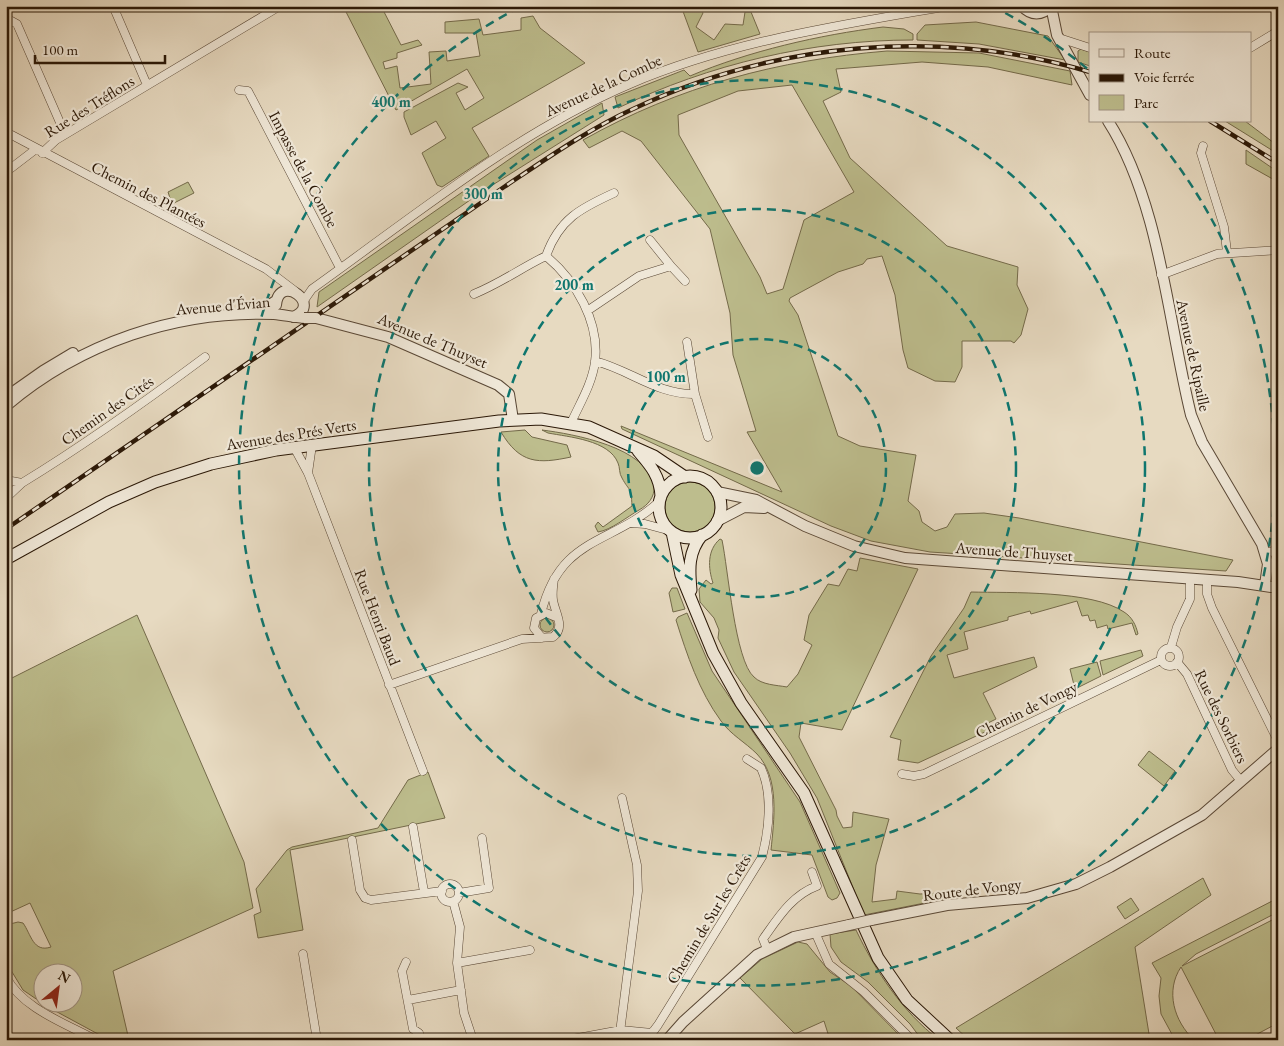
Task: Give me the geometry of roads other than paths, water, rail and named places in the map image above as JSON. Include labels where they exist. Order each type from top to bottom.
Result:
[{"type":"main road","name":"Avenue des Prés Verts","points":[[6,559],[86,513],[137,489],[211,464],[312,445],[513,420],[541,419],[571,423]]},
{"type":"main road","points":[[571,423],[598,430],[654,456],[685,477],[703,479],[717,492],[721,507],[717,522],[711,530],[702,535],[687,538],[672,531],[662,519],[659,481],[655,471],[636,449]]},
{"type":"main road","points":[[661,498],[670,484],[685,477]]},
{"type":"main road","points":[[672,531],[681,576],[707,639],[726,678],[790,771],[810,805],[862,928],[878,958],[907,1000],[950,1040]]},
{"type":"main road","points":[[693,602],[690,562],[694,547],[702,535]]},
{"type":"street","points":[[113,6],[147,85]]},
{"type":"street","name":"Rue des Tréflons","points":[[6,172],[65,134],[280,6]]},
{"type":"street","name":"Avenue de la Combe","points":[[296,292],[312,288],[520,143],[572,112],[628,86],[682,64],[746,45],[906,10],[949,6]]},
{"type":"street","points":[[1022,6],[1029,12],[1037,14],[1044,12],[1051,6],[1058,36]]},
{"type":"street","points":[[1037,14],[1058,36],[1089,93]]},
{"type":"street","points":[[6,18],[16,24],[65,134]]},
{"type":"street","points":[[1252,47],[1278,31]]},
{"type":"street","points":[[1058,36],[1089,48]]},
{"type":"street","name":"Impasse de la Combe","points":[[239,90],[248,91],[340,268]]},
{"type":"street","name":"Avenue de Ripaille","points":[[1108,122],[1140,192],[1196,428],[1210,455],[1259,536],[1268,569],[1265,586]]},
{"type":"street","name":"Chemin des Plantées","points":[[6,132],[254,263],[280,279],[296,292]]},
{"type":"street","points":[[1203,146],[1201,153],[1224,227],[1227,252]]},
{"type":"street","points":[[474,294],[502,282],[529,264],[546,256],[552,238],[570,218],[581,209],[614,193]]},
{"type":"street","points":[[650,240],[684,281]]},
{"type":"street","points":[[1161,275],[1227,252],[1278,250]]},
{"type":"street","points":[[546,256],[568,278],[587,311],[595,345],[595,361],[591,378],[571,423]]},
{"type":"street","points":[[587,311],[639,276],[671,266]]},
{"type":"street","points":[[280,279],[277,308],[288,316]]},
{"type":"street","name":"Avenue de la Combe","points":[[309,313],[312,288]]},
{"type":"street","name":"Avenue d'Évian","points":[[6,397],[57,362],[121,333],[160,321],[198,314],[264,308],[286,291],[296,292]]},
{"type":"street","points":[[296,292],[309,313]]},
{"type":"street","name":"Avenue de Thuyset","points":[[288,316],[309,313],[361,328],[402,342],[498,385],[508,391],[511,397],[513,420]]},
{"type":"street","name":"Avenue d'Évian","points":[[6,406],[38,383],[85,354],[134,334],[182,321],[208,318],[288,316]]},
{"type":"street","points":[[687,342],[695,394],[708,437]]},
{"type":"street","name":"Chemin des Cités","points":[[6,498],[22,483],[100,434],[206,357]]},
{"type":"street","points":[[595,361],[607,364],[659,388],[673,392],[695,394]]},
{"type":"street","name":"Rue Henri Baud","points":[[308,473],[312,445]]},
{"type":"street","name":"Rue Henri Baud","points":[[294,448],[308,473],[423,771]]},
{"type":"street","points":[[6,480],[22,483]]},
{"type":"street","name":"Avenue de Thuyset","points":[[717,492],[752,499],[845,543],[904,558],[1207,580],[1278,588]]},
{"type":"street","points":[[541,614],[547,590],[566,563],[578,552],[631,523],[661,498]]},
{"type":"street","name":"Avenue de Thuyset","points":[[717,522],[744,507],[770,509]]},
{"type":"street","points":[[631,523],[645,524],[672,531]]},
{"type":"street","points":[[1265,553],[1272,552],[1278,554]]},
{"type":"street","points":[[389,685],[522,639],[551,638],[557,634],[560,626],[556,617],[552,596],[554,579]]},
{"type":"street","points":[[1171,647],[1178,653],[1177,662],[1169,666],[1161,660],[1162,651],[1171,647],[1177,627],[1190,599],[1190,579]]},
{"type":"street","points":[[1207,580],[1207,594],[1212,608],[1278,741]]},
{"type":"street","points":[[522,639],[534,626],[536,618],[541,614],[551,613],[556,617]]},
{"type":"street","points":[[534,626],[537,634],[542,638]]},
{"type":"street","name":"Chemin de Vongy","points":[[902,774],[924,774],[1161,660]]},
{"type":"street","name":"Rue des Sorbiers","points":[[1177,662],[1189,677],[1232,770],[1241,781]]},
{"type":"street","name":"Route de Vongy","points":[[667,1040],[682,1022],[742,966],[767,949],[794,937],[872,920],[940,906],[1027,898],[1076,884],[1190,822],[1210,809],[1278,749]]},
{"type":"street","name":"Chemin de Sur les Crêts","points":[[620,1030],[652,1033],[762,857],[767,828],[767,791],[761,768],[747,759]]},
{"type":"street","points":[[619,1040],[638,891],[637,865],[622,798]]},
{"type":"street","points":[[413,827],[424,892]]},
{"type":"street","points":[[453,901],[459,893],[489,888],[482,838]]},
{"type":"street","points":[[352,840],[360,890],[365,898],[371,900],[442,891],[446,886],[452,884],[457,887],[459,893]]},
{"type":"street","points":[[767,949],[763,939],[776,920],[801,893],[817,886],[812,872]]},
{"type":"street","points":[[442,891],[444,899],[453,901]]},
{"type":"street","points":[[453,901],[460,928],[457,963],[466,1020],[473,1040]]},
{"type":"street","points":[[815,932],[829,964],[864,992],[912,1040]]},
{"type":"street","points":[[457,963],[530,950]]},
{"type":"street","points":[[303,954],[317,1040]]},
{"type":"street","points":[[406,962],[402,971],[413,1029],[419,1033]]},
{"type":"street","points":[[6,977],[16,992],[28,1002],[96,1040]]},
{"type":"street","points":[[408,1000],[461,990]]},
{"type":"street","points":[[567,1040],[620,1030]]},
{"type":"railway","points":[[6,529],[535,166],[616,117],[687,86],[743,69],[800,56],[858,49],[917,46],[975,49],[1033,58],[1089,72]]},
{"type":"railway","points":[[1212,122],[1278,163]]}]
